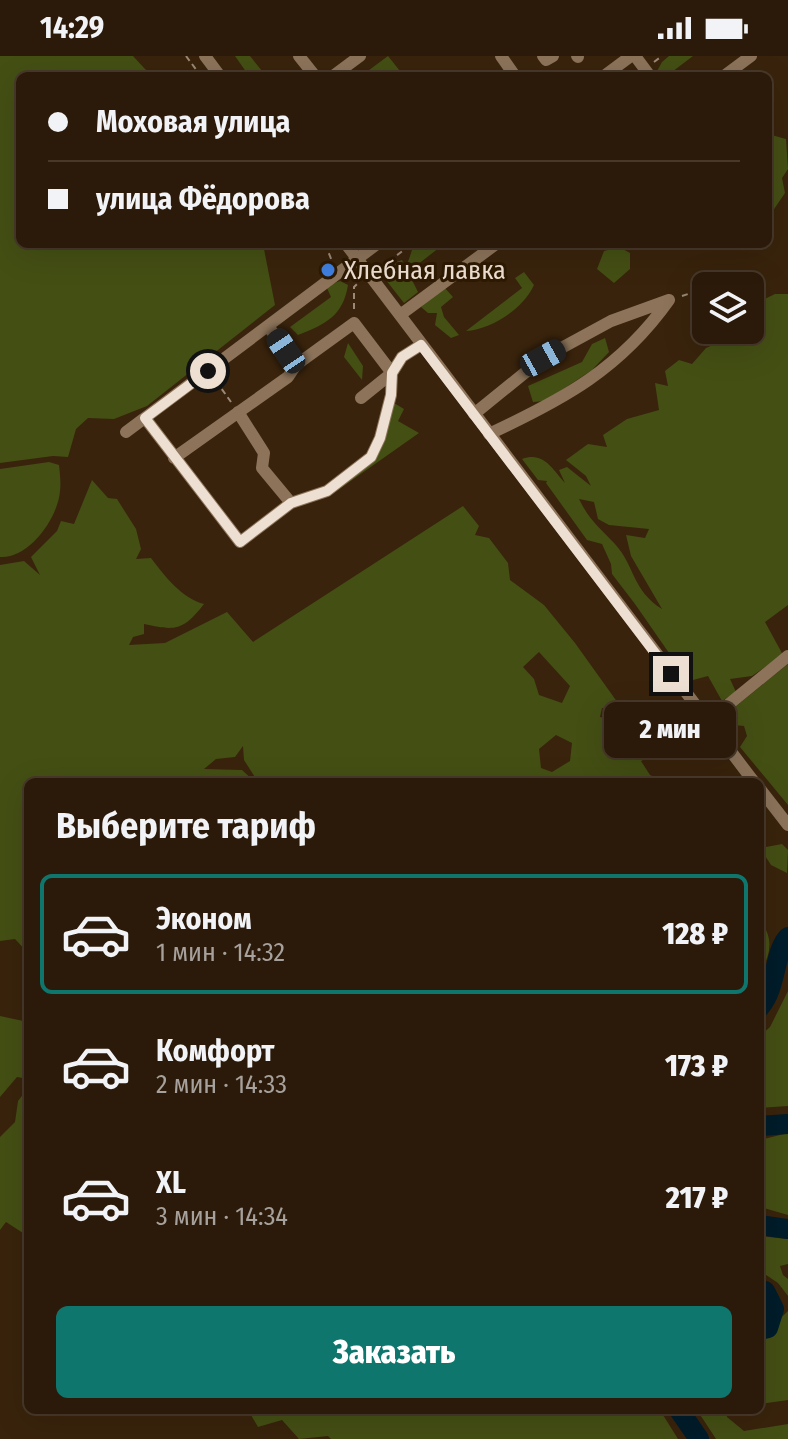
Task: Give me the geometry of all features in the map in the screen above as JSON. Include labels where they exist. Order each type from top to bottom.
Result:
[{"type":"street","points":[[299,56],[312,72]]},
{"type":"street","points":[[338,72],[360,56]]},
{"type":"street","points":[[543,56],[546,60],[553,56]]},
{"type":"street","points":[[610,72],[633,56],[647,72]]},
{"type":"street","points":[[729,72],[751,56]]},
{"type":"street","points":[[349,248],[751,778]]},
{"type":"street","points":[[126,432],[372,248]]},
{"type":"street","points":[[400,315],[491,248]]},
{"type":"street","points":[[474,414],[543,358],[611,321],[669,300]]},
{"type":"street","points":[[489,434],[555,403],[615,361],[650,327],[669,300]]},
{"type":"street","points":[[145,418],[174,458],[240,542],[291,503],[327,491],[371,457],[380,438],[391,395],[392,373],[354,323],[296,365],[288,377],[174,458]]},
{"type":"street","points":[[268,326],[296,365]]},
{"type":"street","points":[[361,398],[392,373],[402,357],[421,345]]},
{"type":"street","points":[[238,412],[264,453],[262,468],[291,503]]},
{"type":"street","points":[[707,722],[788,656]]},
{"type":"street","points":[[764,794],[788,825]]},
{"type":"path","points":[[327,248],[338,274]]},
{"type":"path","points":[[669,300],[692,293]]},
{"type":"path","points":[[208,371],[238,412]]},
{"type":"green space","points":[[0,56],[133,56],[149,72],[16,72],[16,248],[264,248],[275,305],[147,406],[114,419],[88,418],[76,429],[68,457],[0,463]]},
{"type":"green space","points":[[235,56],[250,56],[263,72],[246,72]]},
{"type":"green space","points":[[388,56],[401,72],[366,72]]},
{"type":"green space","points":[[669,56],[693,56],[672,72],[657,71]]},
{"type":"green space","points":[[772,135],[786,139],[788,169],[782,178],[785,193],[772,212]]},
{"type":"green space","points":[[439,248],[417,265],[420,282],[408,262],[412,250]]},
{"type":"green space","points":[[621,248],[630,253],[630,269],[614,283],[597,269],[604,251]]},
{"type":"green space","points":[[402,260],[418,292],[404,303],[382,275],[393,263]]},
{"type":"green space","points":[[524,272],[534,285],[515,310],[496,322],[466,331],[522,288],[515,278]]},
{"type":"green space","points":[[340,281],[348,285],[337,312],[325,323],[298,335],[290,327],[331,297],[326,286]]},
{"type":"green space","points":[[444,287],[453,297],[441,307],[444,317],[459,335],[451,338],[435,325],[437,313],[428,313],[421,307]]},
{"type":"green space","points":[[775,294],[788,294],[788,605],[765,622],[783,655],[752,676],[730,679],[736,692],[722,701],[708,676],[693,680],[685,676],[612,574],[602,544],[587,540],[547,481],[538,480],[522,459],[542,459],[565,483],[559,470],[567,467],[591,486],[586,476],[566,460],[588,444],[607,447],[603,435],[627,419],[659,410],[655,383],[668,386],[665,371],[679,360],[692,364],[706,348],[715,344],[764,344],[764,299]],"holes":[[[579,499],[594,502],[598,519],[609,525],[649,529],[645,538],[626,535],[631,556],[662,609],[645,594],[622,552],[591,518]]]},
{"type":"green space","points":[[605,338],[609,352],[592,370],[545,401],[533,402],[528,386],[582,362],[592,344]]},
{"type":"green space","points":[[348,343],[363,366],[362,380],[344,357]]},
{"type":"green space","points":[[394,403],[404,409],[398,421],[419,433],[338,490],[376,452]]},
{"type":"green space","points":[[49,462],[59,465],[60,472],[60,491],[54,513],[31,544],[11,556],[0,557],[0,469]]},
{"type":"green space","points":[[92,480],[108,498],[117,499],[136,529],[141,549],[136,559],[151,558],[181,592],[204,604],[190,620],[178,627],[144,624],[144,634],[133,637],[129,645],[165,643],[227,612],[253,642],[463,506],[479,526],[475,535],[489,538],[508,563],[510,580],[544,605],[623,710],[602,708],[600,717],[632,725],[639,742],[656,754],[641,761],[650,775],[656,778],[255,778],[244,760],[243,746],[235,757],[216,759],[204,769],[242,770],[251,778],[24,778],[24,949],[15,939],[0,941],[0,565],[24,561],[40,575],[31,557],[57,531],[61,521],[74,524]],"holes":[[[539,652],[570,686],[562,703],[539,695],[534,679],[523,667]],[[556,735],[572,743],[570,761],[552,772],[541,768],[539,749]]]},
{"type":"green space","points":[[788,664],[788,805],[740,747],[747,736],[744,726],[734,725],[730,711]]},
{"type":"green space","points":[[782,844],[788,850],[787,873],[771,865],[764,854],[764,847]]},
{"type":"green space","points":[[764,927],[769,940],[764,966]]},
{"type":"green space","points":[[788,991],[788,1106],[764,1108],[764,1032],[770,1027]]},
{"type":"green space","points":[[0,1016],[24,1021],[24,1078],[17,1077],[0,1097]]},
{"type":"green space","points":[[24,1093],[24,1235],[6,1222],[0,1230],[0,1137],[15,1122],[18,1101]]},
{"type":"green space","points":[[788,1133],[788,1215],[764,1208],[764,1139]]},
{"type":"green space","points":[[764,1236],[788,1239],[788,1264],[780,1266],[788,1279],[788,1296],[778,1283],[764,1274]]},
{"type":"green space","points":[[788,1311],[788,1400],[764,1403],[764,1334]]},
{"type":"green space","points":[[250,1414],[662,1414],[678,1439],[331,1439],[328,1436],[299,1439],[282,1420],[258,1427]]},
{"type":"green space","points":[[700,1414],[726,1414],[744,1431],[788,1424],[788,1439],[716,1439]]},
{"type":"waterway","points":[[764,1002],[780,951],[788,937]]},
{"type":"waterway","points":[[764,1126],[788,1124]]},
{"type":"waterway","points":[[764,1226],[788,1229]]},
{"type":"waterway","points":[[764,1291],[774,1309],[768,1328],[764,1329]]},
{"type":"waterway","points":[[682,1414],[699,1439]]},
{"type":"place","name":"Хлебная лавка","points":[[328,270]]},
{"type":"route","points":[[208,371],[145,418],[240,542],[291,503],[311,499],[327,491],[371,457],[380,438],[391,395],[392,373],[402,357],[421,345],[671,674]]}]
